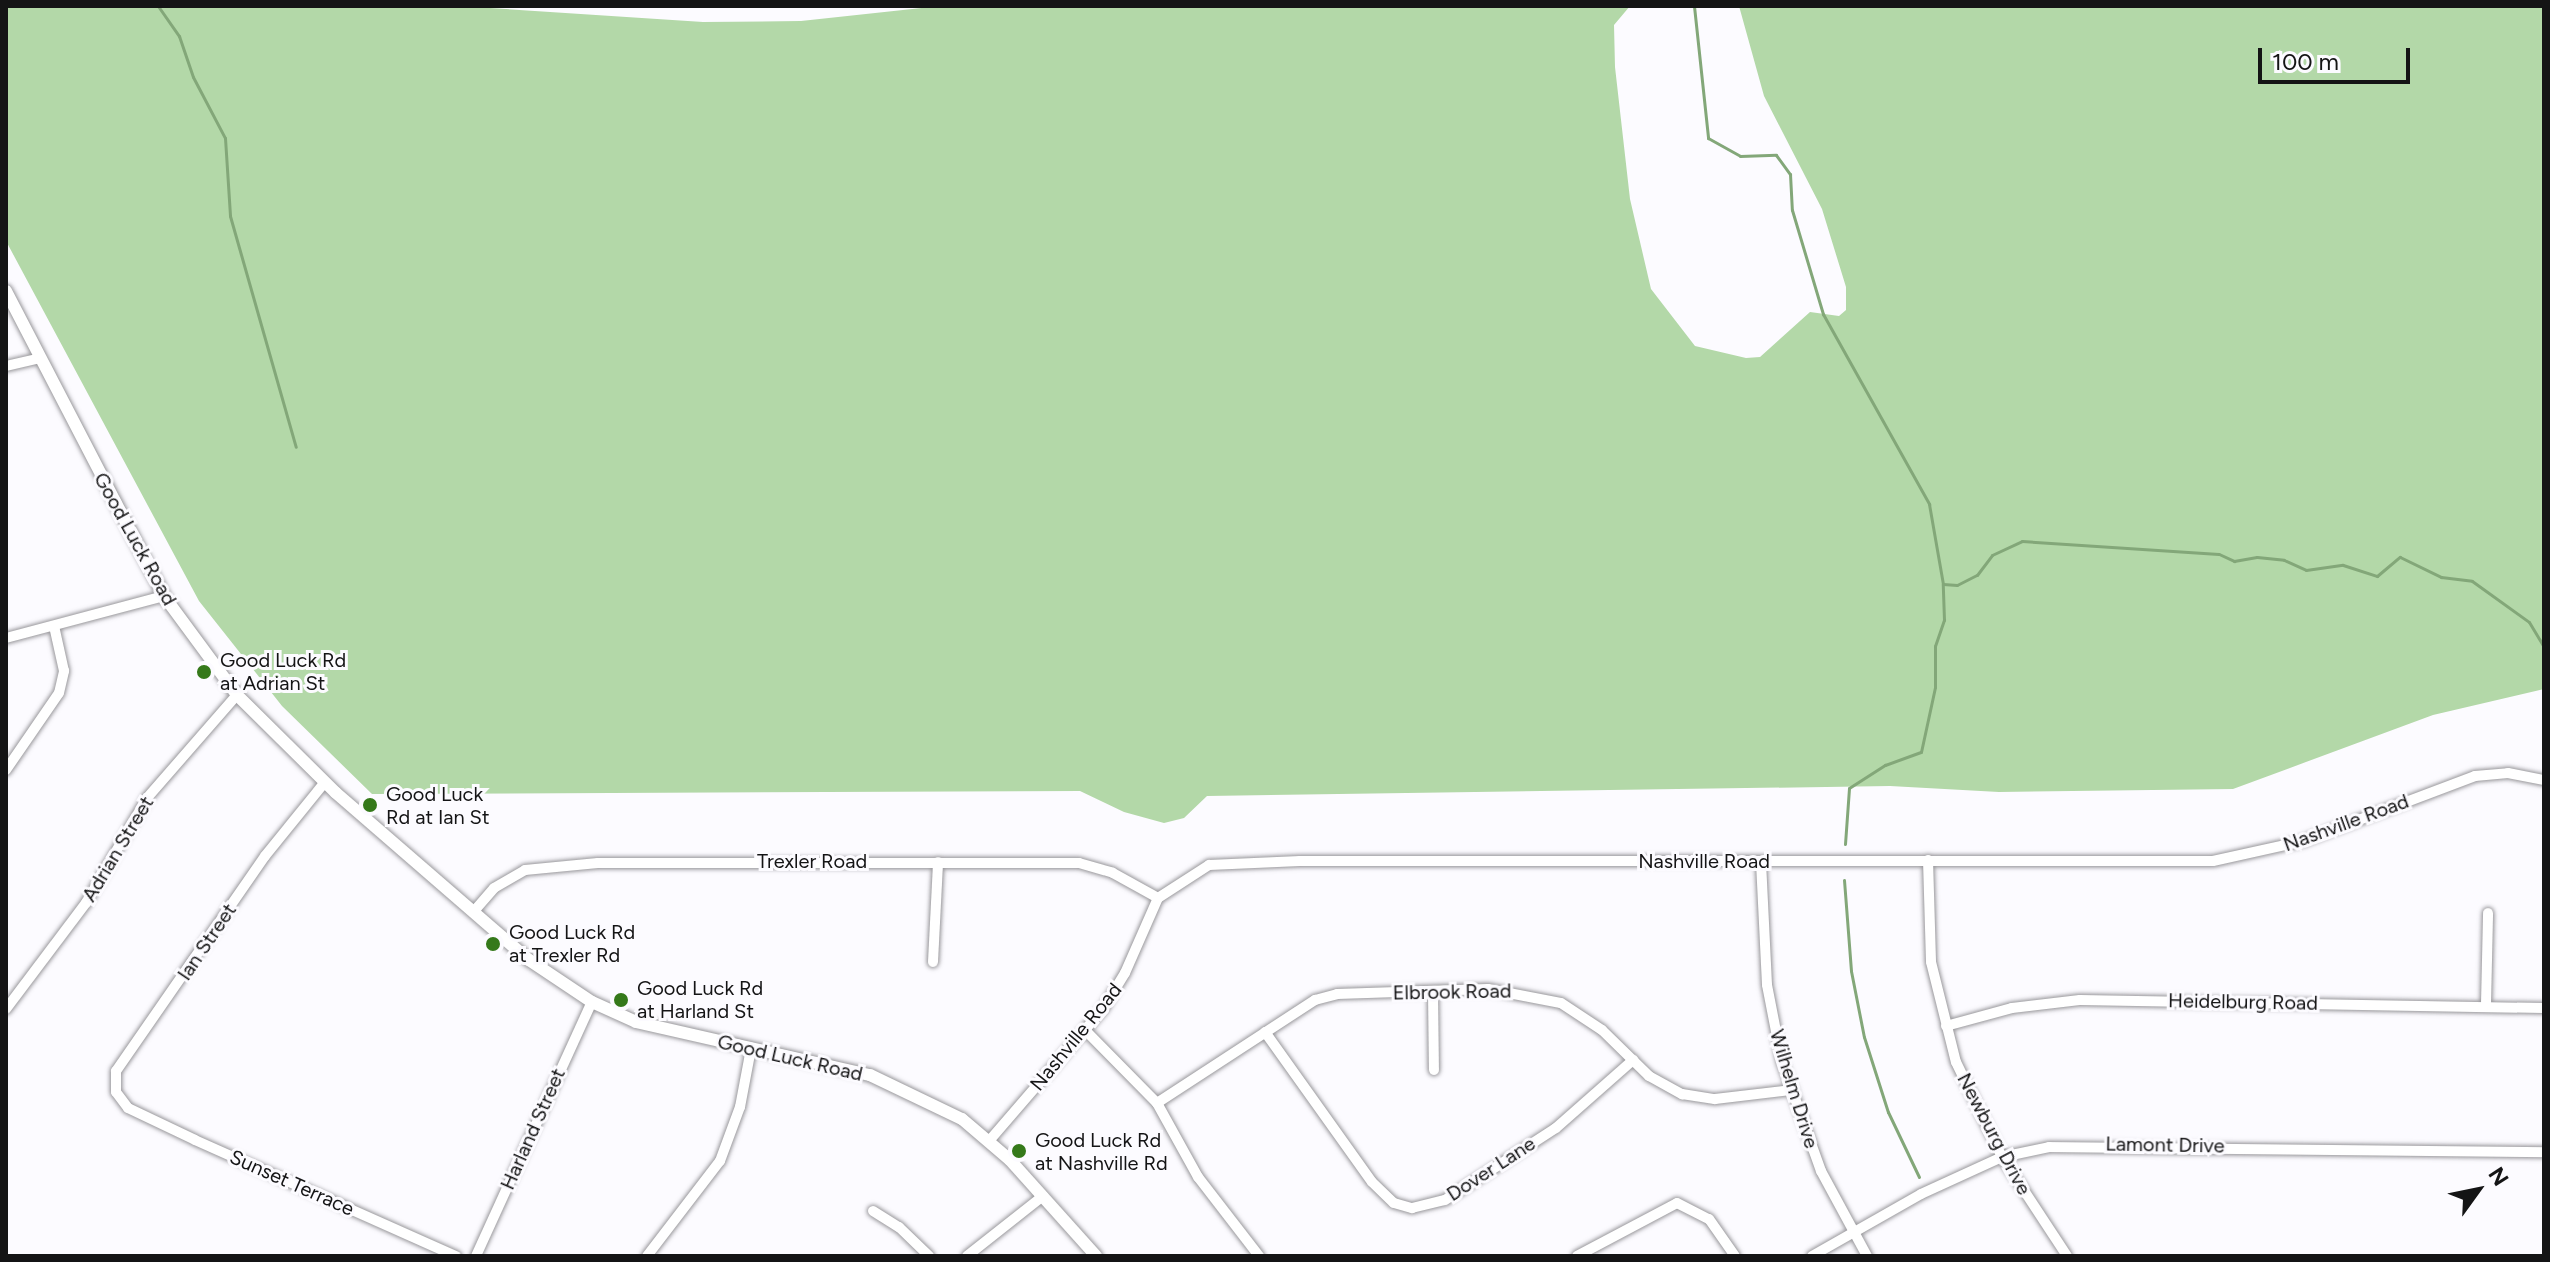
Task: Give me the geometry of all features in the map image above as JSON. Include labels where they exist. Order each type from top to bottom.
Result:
[{"type":"main road","name":"Good Luck Road","points":[[6,291],[164,596],[237,695],[325,782],[529,960],[592,1002],[636,1022],[832,1065],[895,1085],[950,1112],[989,1141],[1096,1256]]},
{"type":"street","points":[[6,366],[40,358]]},
{"type":"street","points":[[6,638],[164,596]]},
{"type":"street","points":[[6,770],[59,693],[64,671],[54,626]]},
{"type":"street","name":"Adrian Street","points":[[6,1009],[86,903],[147,798],[237,695]]},
{"type":"street","name":"Nashville Road","points":[[989,1141],[1086,1031],[1119,984],[1158,898],[1196,871],[1225,862],[2228,859],[2303,841],[2475,776],[2508,773],[2544,780]]},
{"type":"street","name":"Ian Street","points":[[128,1108],[116,1092],[116,1071],[265,856],[325,782]]},
{"type":"street","name":"Newburg Drive","points":[[1928,860],[1929,939],[1946,1026],[1964,1082],[2002,1157],[2067,1256]]},
{"type":"street","points":[[933,962],[938,862]]},
{"type":"street","name":"Wilhelm Drive","points":[[1761,862],[1767,985],[1792,1090],[1821,1171],[1867,1256]]},
{"type":"street","name":"Trexler Road","points":[[475,910],[505,880],[537,866],[1079,863],[1113,873],[1158,898]]},
{"type":"street","points":[[2486,1004],[2488,913]]},
{"type":"street","name":"Elbrook Road","points":[[1157,1103],[1298,1009],[1337,994],[1518,990],[1561,1003],[1602,1030],[1669,1088],[1698,1098],[1792,1090]]},
{"type":"street","points":[[1433,992],[1434,1070]]},
{"type":"street","name":"Heidelburg Road","points":[[1946,1026],[2012,1008],[2066,1001],[2486,1004],[2544,1008]]},
{"type":"street","name":"Harland Street","points":[[476,1256],[592,1002]]},
{"type":"street","points":[[1086,1031],[1157,1103],[1198,1177],[1259,1256]]},
{"type":"street","name":"Dover Lane","points":[[1265,1032],[1372,1182],[1394,1203],[1412,1208],[1445,1200],[1556,1128],[1633,1060]]},
{"type":"street","points":[[647,1256],[720,1161],[740,1107],[751,1049]]},
{"type":"street","name":"Sunset Terrace","points":[[128,1108],[456,1256]]},
{"type":"street","name":"Lamont Drive","points":[[1812,1256],[2002,1157],[2070,1144],[2544,1152]]},
{"type":"street","points":[[967,1256],[1043,1196]]},
{"type":"street","points":[[1577,1256],[1677,1203],[1709,1219],[1735,1256]]},
{"type":"street","points":[[873,1211],[899,1227],[929,1256]]},
{"type":"green space","points":[[6,6],[459,6],[703,22],[801,21],[940,6],[1630,6],[1614,25],[1615,67],[1630,199],[1651,289],[1695,346],[1746,358],[1760,357],[1810,312],[1839,316],[1846,310],[1846,287],[1822,209],[1764,96],[1739,6],[2544,6],[2544,689],[2433,715],[2233,789],[1999,792],[1890,786],[1207,796],[1184,818],[1164,823],[1124,812],[1080,791],[372,794],[282,706],[199,601],[6,241]]},
{"type":"waterway","points":[[158,6],[179,36],[193,77],[225,138],[230,216],[296,447]]},
{"type":"waterway","points":[[1694,6],[1708,138],[1740,156],[1776,155],[1790,174],[1792,210],[1823,314],[1929,504],[1943,584],[1957,585],[1977,575],[1992,555],[2022,541],[2219,554],[2234,561],[2257,557],[2284,560],[2306,570],[2343,565],[2377,576],[2400,557],[2441,577],[2472,581],[2529,622],[2544,647]]},
{"type":"waterway","points":[[1845,844],[1849,788],[1885,765],[1921,752],[1935,687],[1935,646],[1944,620],[1943,584]]},
{"type":"waterway","points":[[1844,880],[1851,971],[1864,1037],[1888,1112],[1919,1177]]},
{"type":"place","name":"Good Luck Rd at Adrian St","points":[[204,672]]},
{"type":"place","name":"Good Luck Rd at Ian St","points":[[370,805]]},
{"type":"place","name":"Good Luck Rd at Trexler Rd","points":[[493,944]]},
{"type":"place","name":"Good Luck Rd at Harland St","points":[[621,1000]]},
{"type":"place","name":"Good Luck Rd at Nashville Rd","points":[[1019,1151]]}]
